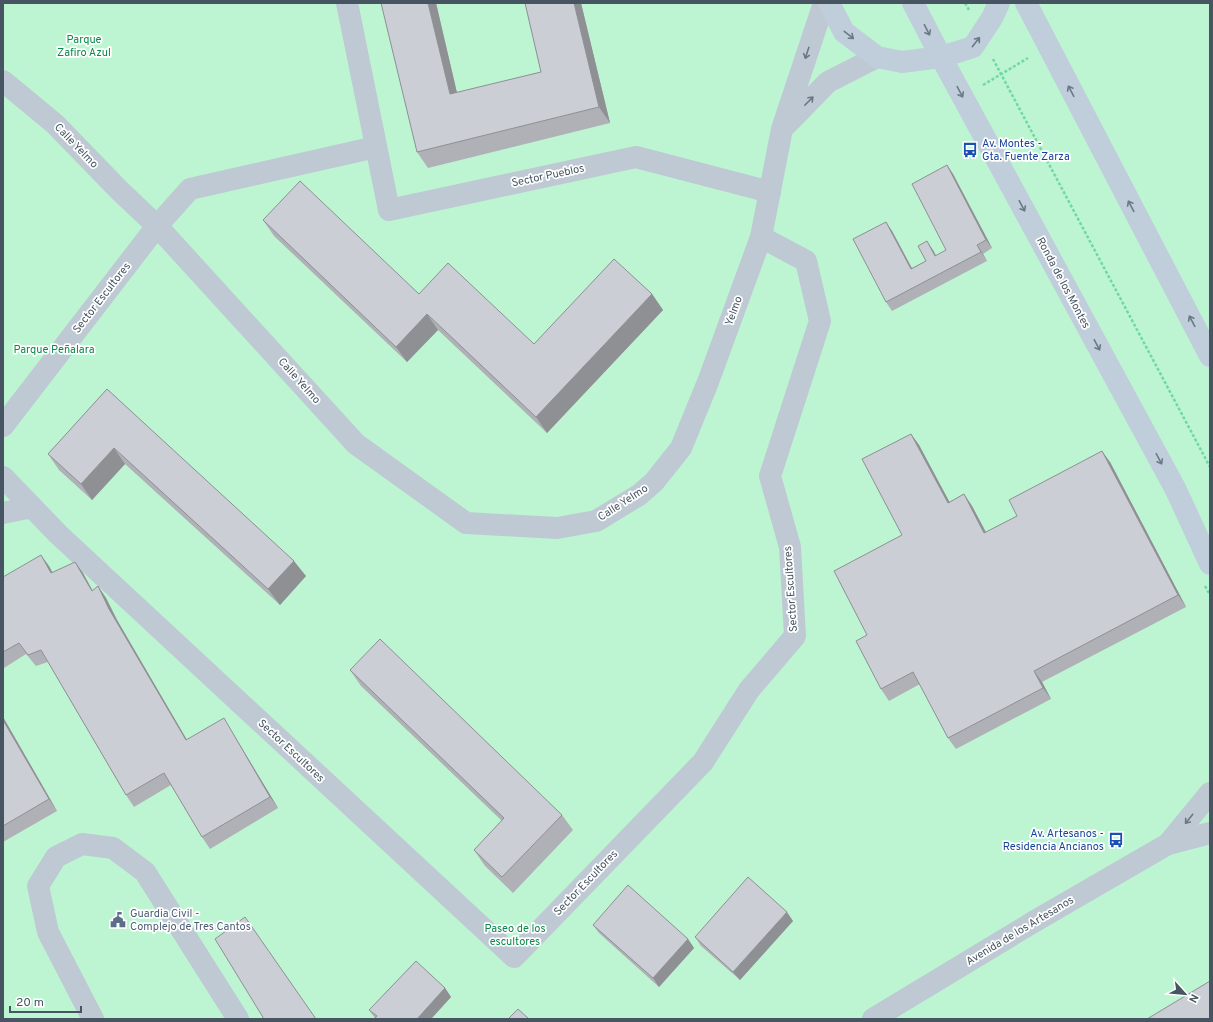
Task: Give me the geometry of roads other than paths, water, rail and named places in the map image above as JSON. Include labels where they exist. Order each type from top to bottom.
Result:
[{"type":"street","name":"Sector Pueblos","points":[[347,3],[389,210],[636,156],[770,192]]},
{"type":"street","name":"Yelmo","points":[[654,482],[680,448],[708,382],[761,237],[782,129],[824,3]]},
{"type":"street","points":[[828,3],[844,32],[877,57],[902,62],[941,57],[973,46],[992,18],[999,3]]},
{"type":"street","name":"Ronda de los Montes","points":[[913,3],[1176,490],[1210,564]]},
{"type":"street","points":[[1026,3],[1210,356]]},
{"type":"street","points":[[782,129],[828,82],[877,57]]},
{"type":"street","name":"Calle Yelmo","points":[[3,81],[55,124],[119,190],[157,226],[356,444],[466,523],[557,528],[596,521],[639,495],[654,482]]},
{"type":"street","points":[[157,226],[190,189],[376,147]]},
{"type":"street","name":"Sector Escultores","points":[[3,426],[157,226]]},
{"type":"street","name":"Sector Escultores","points":[[3,477],[58,534],[514,958],[703,762],[749,690],[795,636],[790,547],[770,476],[820,321],[806,261],[761,237]]},
{"type":"street","points":[[3,513],[32,508]]},
{"type":"street","name":"Avenida de los Artesanos","points":[[1168,844],[1210,793]]},
{"type":"street","name":"Avenida de los Artesanos","points":[[873,1019],[1028,925],[1168,844],[1210,833]]},
{"type":"street","points":[[93,1019],[48,932],[38,886],[56,857],[82,844],[113,848],[145,872],[238,1019]]},
{"type":"place","name":"Av. Montes - Gta. Fuente Zarza","points":[[970,150]]},
{"type":"place","name":"Av. Artesanos - Residencia Ancianos","points":[[1116,840]]},
{"type":"place","name":"Guardia Civil - Complejo de Tres Cantos","points":[[118,920]]},
{"type":"park label","name":"Parque Zafiro Azul","points":[[84,46]]},
{"type":"park label","name":"Parque Peñalara","points":[[54,350]]},
{"type":"park label","name":"Paseo de los escultores","points":[[515,935]]}]
